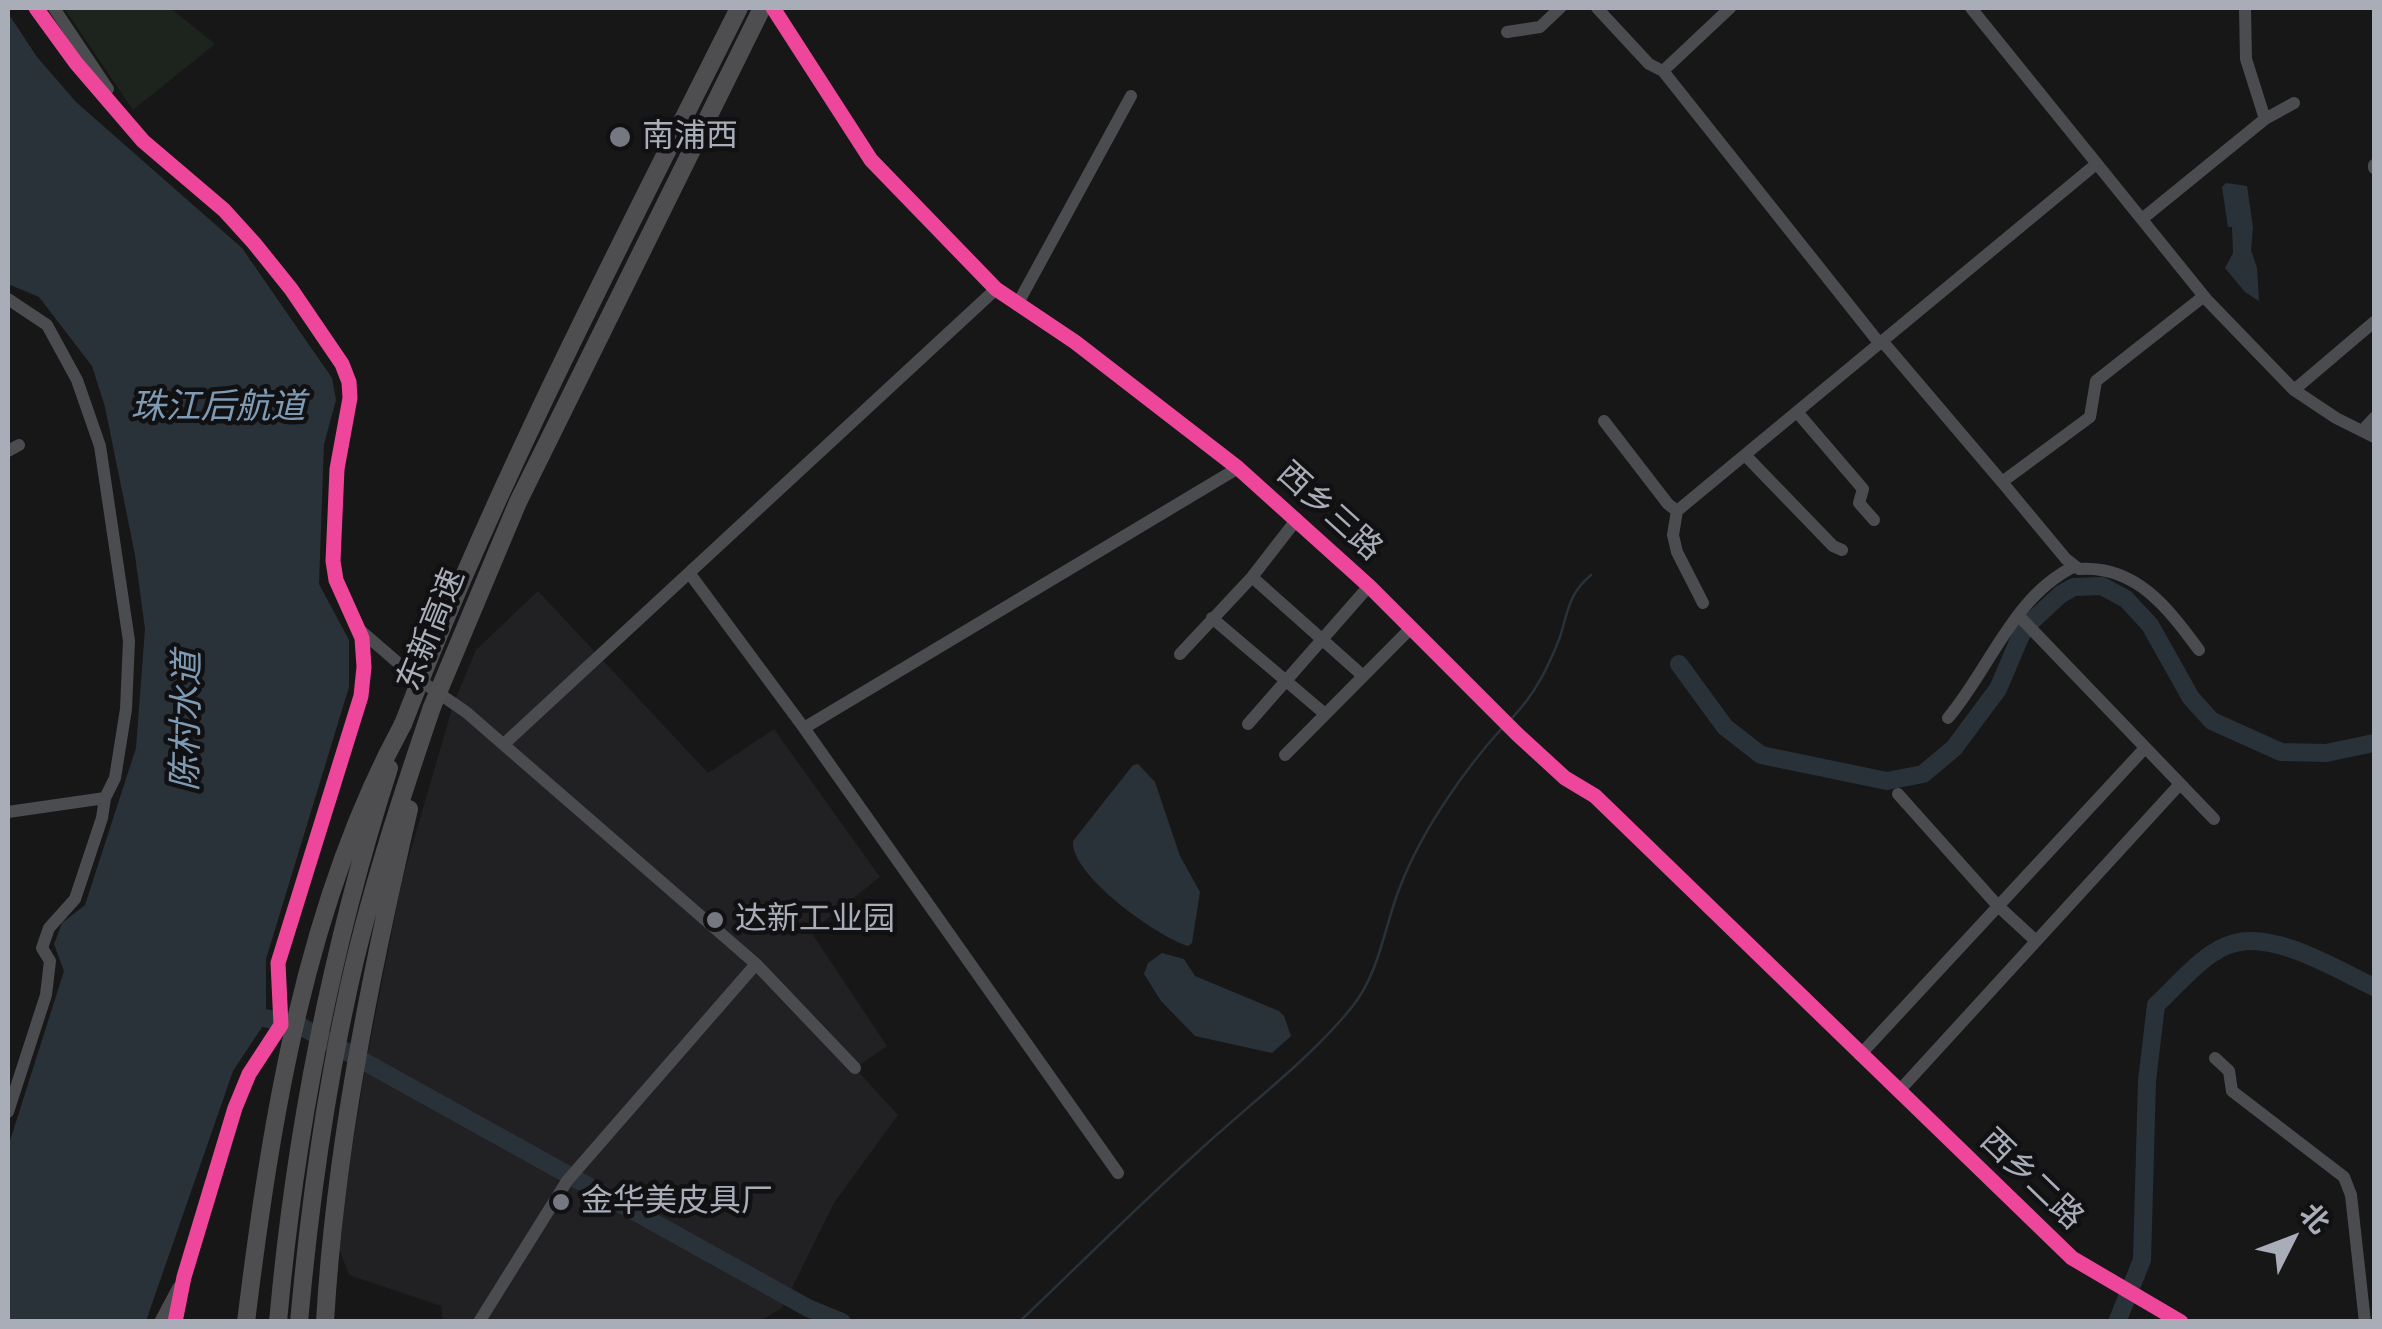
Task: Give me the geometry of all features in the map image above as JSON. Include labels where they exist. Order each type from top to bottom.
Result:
[{"type":"highway","name":"东新高速","points":[[278,1322],[290,1193],[329,976],[402,724],[453,596],[525,438],[739,8]]},
{"type":"highway","name":"东新高速","points":[[299,1322],[319,1148],[348,989],[386,847],[432,707],[518,502],[762,8]]},
{"type":"highway","points":[[325,1322],[343,1156],[382,926],[432,707]]},
{"type":"highway","points":[[246,1322],[292,1042],[333,891],[372,780],[402,724]]},
{"type":"street","points":[[36,8],[76,64],[143,141],[224,210],[292,289],[342,364],[350,398],[337,469],[333,561],[336,580],[360,630],[364,667],[360,696],[278,963],[281,1025],[250,1074],[236,1108],[184,1277],[175,1322]]},
{"type":"street","points":[[54,8],[143,141]]},
{"type":"street","name":"西乡三路","points":[[773,8],[870,160],[996,289],[1074,342],[1238,468],[1297,519],[1517,734],[1565,778],[1594,796],[1860,1055]]},
{"type":"street","points":[[1507,32],[1540,27],[1560,8]]},
{"type":"street","points":[[1596,8],[1650,64],[1663,70],[1882,343],[2045,535],[2076,566],[2121,574],[2155,596],[2199,650]]},
{"type":"street","points":[[1663,70],[1730,8]]},
{"type":"street","points":[[2245,8],[2246,59],[2265,119]]},
{"type":"street","points":[[1976,10],[2095,165],[2204,296],[2294,390],[2368,434],[2374,418]]},
{"type":"street","points":[[1017,305],[1131,96]]},
{"type":"street","points":[[2142,219],[2265,119],[2294,102]]},
{"type":"street","points":[[1704,603],[1672,535],[1677,510],[2095,165]]},
{"type":"street","points":[[504,744],[996,289]]},
{"type":"street","points":[[2002,482],[2090,418],[2096,380],[2204,296]]},
{"type":"street","points":[[8,300],[47,325],[78,380],[100,446],[129,641],[126,709],[115,778],[105,798],[75,899],[48,928],[42,948],[50,961],[46,995],[8,1112]]},
{"type":"street","points":[[2294,390],[2374,322]]},
{"type":"street","points":[[1797,412],[1863,489],[1859,503],[1874,520]]},
{"type":"street","points":[[1604,421],[1668,504],[1677,510]]},
{"type":"street","points":[[1745,455],[1833,546],[1842,550]]},
{"type":"street","points":[[804,728],[1238,468]]},
{"type":"street","points":[[1180,654],[1252,578],[1297,519]]},
{"type":"street","points":[[1948,718],[1973,688],[2026,602],[2056,576],[2076,566]]},
{"type":"street","points":[[690,574],[804,728],[1118,1172]]},
{"type":"street","points":[[1252,578],[1362,676]]},
{"type":"street","points":[[1248,724],[1369,586]]},
{"type":"street","points":[[2018,615],[2214,819]]},
{"type":"street","points":[[1212,618],[1324,714]]},
{"type":"street","points":[[1286,755],[1411,628]]},
{"type":"street","points":[[360,630],[412,675],[454,702],[504,744],[756,964],[855,1068]]},
{"type":"street","points":[[1860,1055],[2145,748]]},
{"type":"street","points":[[1899,1091],[2180,784]]},
{"type":"street","points":[[1898,794],[1998,906],[2036,940]]},
{"type":"street","points":[[8,812],[105,798]]},
{"type":"street","points":[[479,1322],[586,1157],[756,964]]},
{"type":"street","name":"西乡二路","points":[[1860,1055],[2072,1258],[2180,1322]]},
{"type":"street","points":[[2215,1058],[2230,1072],[2232,1092],[2344,1177],[2351,1194],[2365,1322]]},
{"type":"street","points":[[160,1322],[184,1277]]},
{"type":"shaded area","points":[[64,8],[170,8],[215,44],[133,110]]},
{"type":"shaded area","points":[[538,591],[708,773],[774,729],[880,877],[811,932],[887,1046],[855,1068],[898,1115],[834,1203],[782,1308],[760,1321],[443,1321],[441,1306],[349,1275],[337,1243],[366,1062],[402,880],[454,702],[476,650]]},
{"type":"water","name":"珠江后航道","points":[[8,13],[37,57],[76,102],[242,248],[332,378],[336,400],[324,444],[319,584],[349,640],[349,687],[266,959],[266,1021],[233,1071],[146,1321],[8,1321],[8,1147],[64,971],[54,944],[62,923],[85,905],[136,748],[145,629],[135,555],[105,407],[92,366],[39,297],[8,284]]},
{"type":"water","points":[[2226,183],[2247,186],[2259,301],[2245,292],[2225,268],[2233,253],[2232,227],[2228,227],[2222,187]]},
{"type":"water","points":[[1138,764],[1155,782],[1180,856],[1200,892],[1192,943],[1188,946],[1157,931],[1118,903],[1085,870],[1076,855],[1073,841],[1133,765]]},
{"type":"water","points":[[1162,953],[1184,959],[1195,976],[1279,1011],[1291,1036],[1272,1053],[1195,1036],[1161,1001],[1144,974],[1148,963]]},
{"type":"waterway","points":[[1512,718],[1540,680],[1574,596],[1591,575]]},
{"type":"waterway","points":[[1679,664],[1725,727],[1761,755],[1887,781],[1923,774],[1954,748],[1998,689],[2021,635],[2061,594],[2074,587],[2102,586],[2126,599],[2150,625],[2191,698],[2212,721],[2281,752],[2326,753],[2374,743]]},
{"type":"waterway","points":[[1019,1322],[1179,1169],[1299,1063],[1352,1007],[1369,979],[1400,887],[1419,845],[1458,782],[1503,727]]},
{"type":"waterway","points":[[2117,1322],[2142,1260],[2147,1081],[2156,1005],[2213,953],[2235,943],[2252,941],[2288,948],[2374,987]]},
{"type":"waterway","points":[[244,1013],[302,1027],[808,1308],[842,1322]]},
{"type":"cycle path","points":[[36,8],[76,63],[143,141],[224,210],[254,243],[291,289],[342,364],[349,382],[350,398],[337,469],[333,561],[336,580],[362,638],[361,696],[278,963],[281,1025],[249,1074],[235,1108],[184,1277],[175,1322]]},
{"type":"cycle path","points":[[773,8],[871,160],[996,289],[1075,342],[1238,468],[1369,586],[1517,734],[1565,778],[1595,796],[2072,1258],[2181,1322]]},
{"type":"place","name":"南浦西","points":[[620,137]]},
{"type":"place","name":"达新工业园","points":[[715,920]]},
{"type":"place","name":"金华美皮具厂","points":[[561,1202]]},
{"type":"water label","name":"陈村水道","points":[[188,721]]}]
